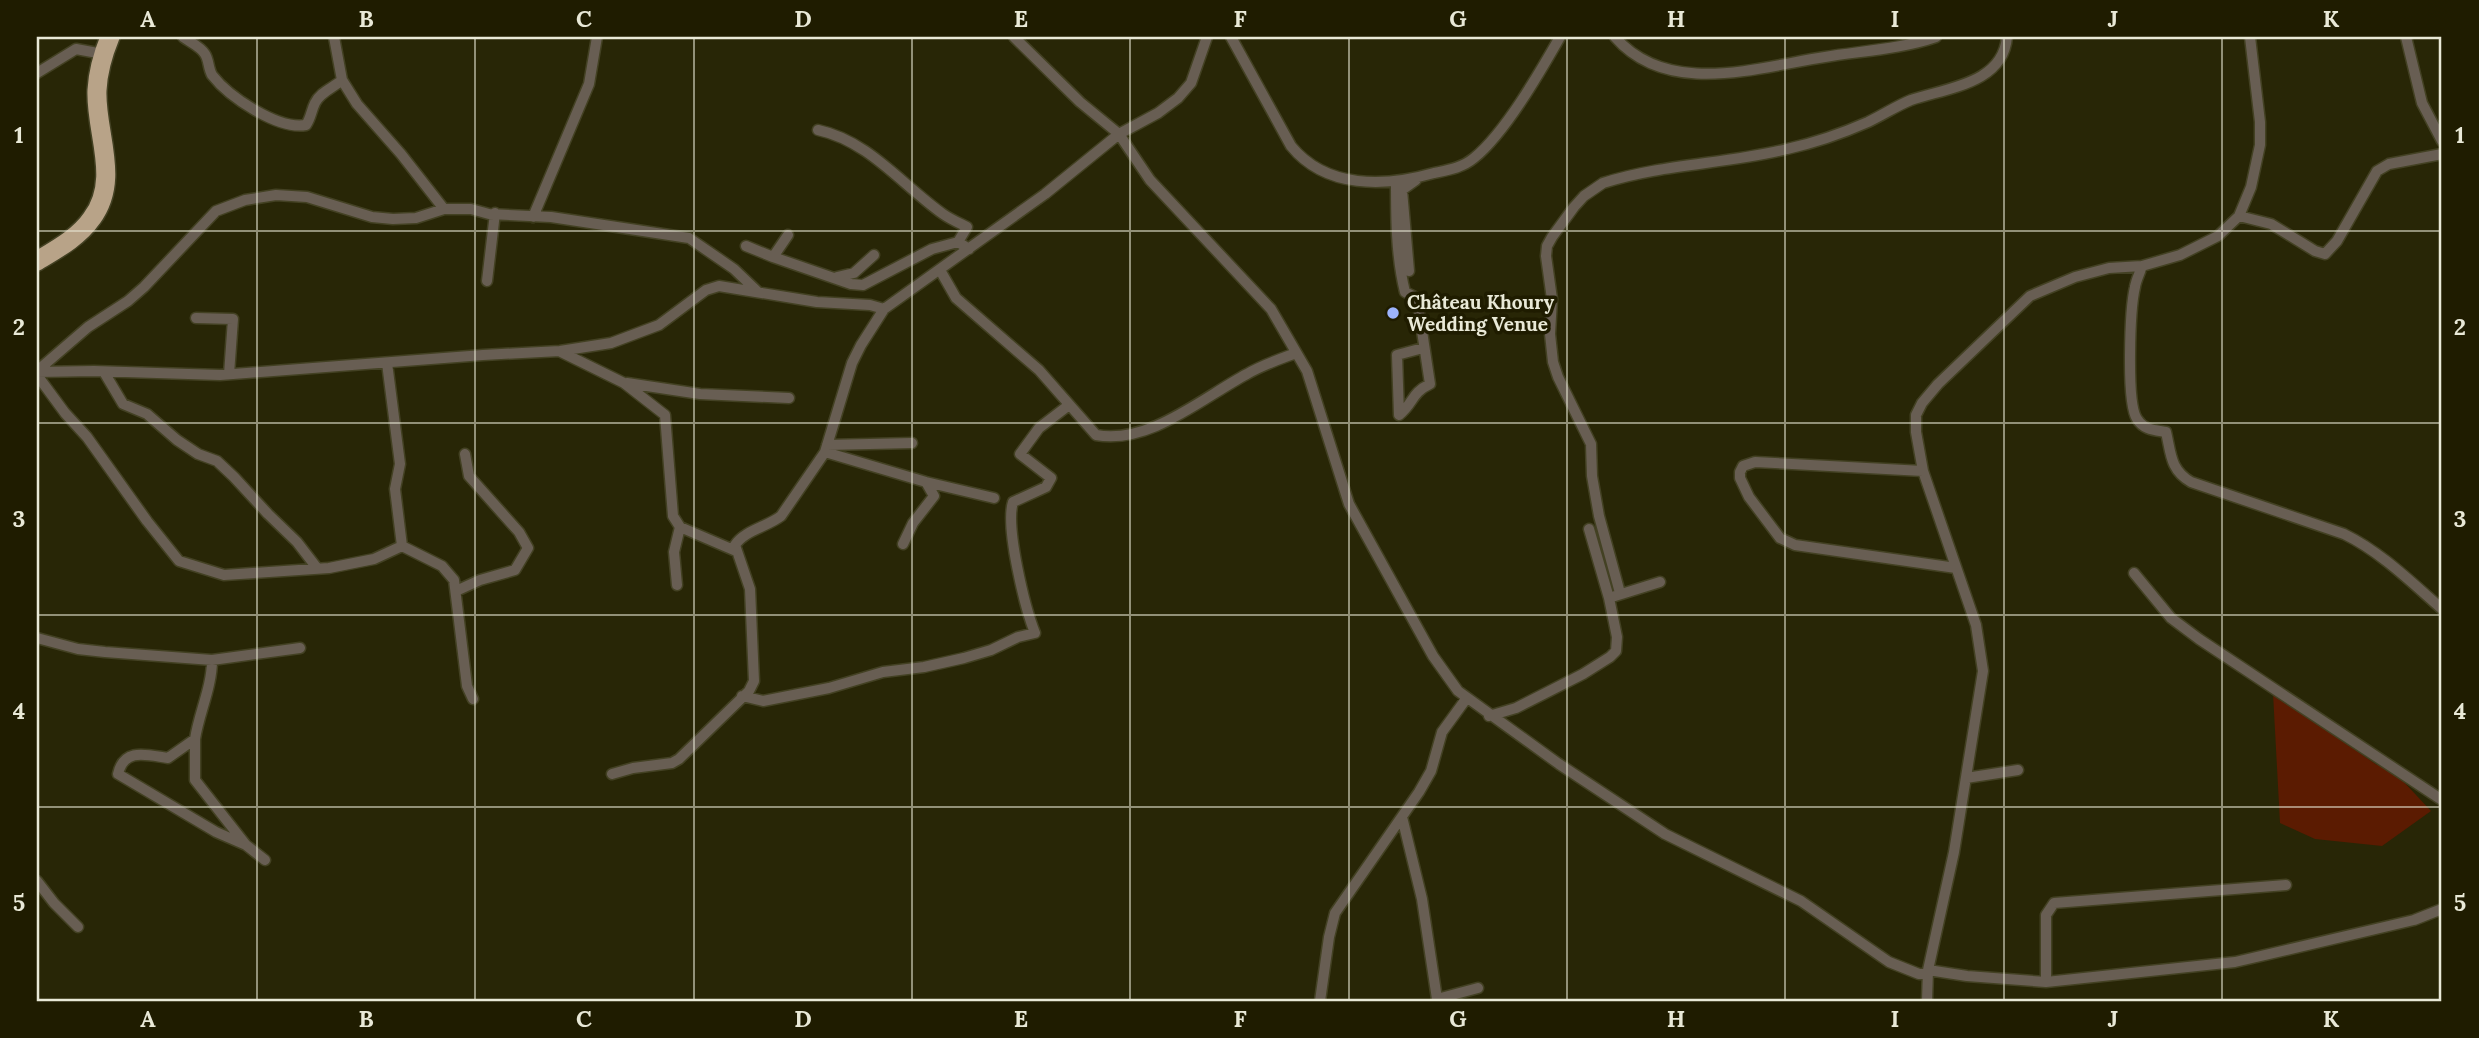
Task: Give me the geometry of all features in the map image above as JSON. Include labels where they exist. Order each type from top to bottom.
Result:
[{"type":"highway","points":[[37,261],[81,231],[92,219],[102,198],[106,162],[97,91],[106,45]]},
{"type":"street","points":[[183,37],[205,54],[210,72],[219,82],[258,112],[296,127],[306,125],[311,118],[315,102],[322,93],[342,80]]},
{"type":"street","points":[[334,37],[342,80],[357,104],[444,209]]},
{"type":"street","points":[[533,218],[589,84],[597,37]]},
{"type":"street","points":[[1014,37],[1072,94],[1119,134],[1150,180],[1263,300],[1307,371],[1349,504],[1433,656],[1450,681],[1466,699],[1489,716],[1665,834],[1801,901],[1889,962],[1919,974],[1927,972],[2046,982],[2235,962],[2404,923],[2442,909]]},
{"type":"street","points":[[612,774],[633,768],[672,763],[679,759],[749,691],[754,681],[750,589],[735,545],[738,540],[781,516],[826,449],[852,363],[884,309],[1045,194],[1119,134],[1158,113],[1178,98],[1191,83],[1207,37]]},
{"type":"street","points":[[1231,37],[1291,146],[1302,159],[1334,177],[1369,183],[1418,179],[1463,166],[1475,158],[1519,104],[1560,37]]},
{"type":"street","points":[[1615,37],[1643,58],[1672,70],[1696,74],[1739,73],[1936,37]]},
{"type":"street","points":[[1489,716],[1516,708],[1583,674],[1610,657],[1618,644],[1614,596],[1592,476],[1591,444],[1558,377],[1550,351],[1552,299],[1546,256],[1547,246],[1560,226],[1584,196],[1603,183],[1786,150],[1867,122],[1912,100],[1968,83],[1984,74],[1997,61],[2005,51],[2007,37]]},
{"type":"street","points":[[1927,1001],[1927,972],[1954,852],[1983,671],[1976,625],[1923,471],[1916,432],[1916,415],[1938,384],[2025,301],[2039,291],[2109,268],[2142,266],[2180,255],[2218,236],[2239,216],[2251,187],[2260,145],[2260,122],[2250,37]]},
{"type":"street","points":[[2406,37],[2422,103],[2442,141]]},
{"type":"street","points":[[37,73],[76,49],[106,45]]},
{"type":"street","points":[[746,246],[835,279],[863,285],[932,249],[958,242],[967,227],[943,215],[855,144],[833,133],[818,130]]},
{"type":"street","points":[[2239,216],[2272,224],[2315,251],[2325,254],[2337,241],[2377,171],[2389,164],[2442,154]]},
{"type":"street","points":[[1409,271],[1402,190],[1418,179]]},
{"type":"street","points":[[1396,181],[1403,282],[1405,292],[1417,298],[1430,384],[1416,391],[1408,408],[1399,415],[1397,355],[1423,348]]},
{"type":"street","points":[[37,373],[88,327],[128,301],[216,211],[230,204],[276,195],[307,197],[372,217],[416,218],[444,209],[471,209],[533,218],[551,217],[689,238],[734,269],[760,294]]},
{"type":"street","points":[[486,281],[495,213]]},
{"type":"street","points":[[774,257],[788,235]]},
{"type":"street","points":[[958,242],[969,249]]},
{"type":"street","points":[[835,279],[837,276],[844,277],[855,273],[874,255]]},
{"type":"street","points":[[2142,266],[2135,284],[2133,301],[2133,411],[2142,425],[2150,430],[2166,432],[2173,465],[2179,475],[2191,482],[2361,541],[2442,609]]},
{"type":"street","points":[[940,270],[956,298],[1018,350],[1096,435],[1129,436],[1149,430],[1248,373],[1296,353]]},
{"type":"street","points":[[37,373],[229,374],[561,351],[611,343],[659,325],[714,286],[884,309]]},
{"type":"street","points":[[196,317],[233,319],[229,374]]},
{"type":"street","points":[[561,351],[624,383],[665,415],[673,516],[680,527],[736,551]]},
{"type":"street","points":[[387,363],[400,464],[395,489],[402,546]]},
{"type":"street","points":[[104,372],[123,404],[147,414],[177,440],[198,454],[217,461],[297,542],[317,568]]},
{"type":"street","points":[[37,373],[178,561],[224,575],[317,568],[374,559],[402,546]]},
{"type":"street","points":[[624,383],[699,394],[789,398]]},
{"type":"street","points":[[742,696],[763,701],[829,688],[872,675],[964,658],[1035,633],[1028,614],[1014,547],[1011,506],[1013,502],[1046,487],[1051,478],[1020,454],[1039,428],[1069,405]]},
{"type":"street","points":[[826,449],[912,443]]},
{"type":"street","points":[[826,449],[926,482],[995,498]]},
{"type":"street","points":[[456,590],[515,570],[528,548],[519,532],[469,476],[465,454]]},
{"type":"street","points":[[1923,471],[1755,462],[1743,466],[1740,478],[1749,497],[1780,538],[1795,545],[1956,568]]},
{"type":"street","points":[[903,544],[913,523],[934,496],[926,482]]},
{"type":"street","points":[[677,585],[674,552],[680,527]]},
{"type":"street","points":[[1589,529],[1614,596]]},
{"type":"street","points":[[402,546],[442,566],[454,580],[467,686],[473,699]]},
{"type":"street","points":[[2134,573],[2171,618],[2199,639],[2442,800]]},
{"type":"street","points":[[1614,596],[1660,582]]},
{"type":"street","points":[[37,638],[78,649],[212,660],[300,648]]},
{"type":"street","points":[[212,660],[211,681],[199,715],[195,739],[195,780],[246,845],[265,860]]},
{"type":"street","points":[[1320,1001],[1335,913],[1431,771],[1442,732],[1466,699]]},
{"type":"street","points":[[195,739],[168,758],[139,754],[127,756],[120,765],[118,774],[124,780],[216,832],[246,845]]},
{"type":"street","points":[[1966,778],[2018,770]]},
{"type":"street","points":[[1402,817],[1422,899],[1437,999],[1478,988]]},
{"type":"street","points":[[37,881],[78,927]]},
{"type":"street","points":[[2046,982],[2046,915],[2054,903],[2287,885]]},
{"type":"shaded area","points":[[2273,693],[2377,765],[2388,765],[2431,811],[2382,846],[2315,839],[2280,823]]},
{"type":"place","name":"Château Khoury Wedding Venue","points":[[1393,313]]}]
